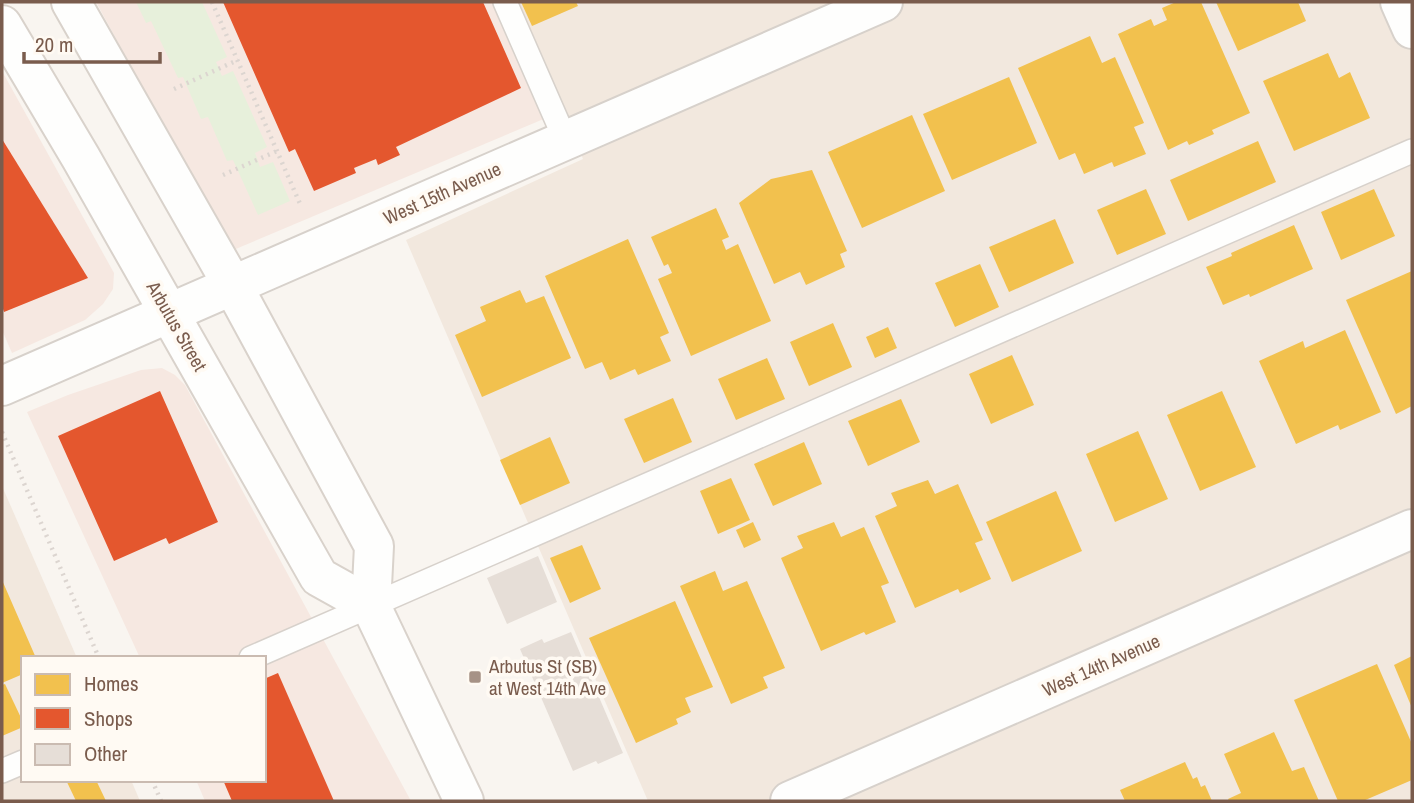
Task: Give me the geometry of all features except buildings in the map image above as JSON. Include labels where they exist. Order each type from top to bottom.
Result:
[{"type":"street","points":[[71,2],[233,286],[374,546],[371,606],[464,801]]},
{"type":"street","name":"West 15th Avenue","points":[[2,386],[883,2]]},
{"type":"street","points":[[1400,2],[1412,29]]},
{"type":"street","name":"Arbutus Street","points":[[2,25],[319,577],[371,606]]},
{"type":"street","name":"West 14th Avenue","points":[[790,801],[1412,529]]},
{"type":"lane","points":[[505,2],[565,139]]},
{"type":"lane","points":[[256,656],[1412,151]]},
{"type":"lane","points":[[2,771],[21,763]]},
{"type":"path","points":[[212,2],[302,206]]},
{"type":"path","points":[[174,89],[238,60]]},
{"type":"path","points":[[223,175],[277,150]]},
{"type":"path","points":[[2,432],[98,656]]},
{"type":"path","points":[[153,782],[161,801]]},
{"type":"shaded area","points":[[96,2],[494,2],[546,118],[231,251]]},
{"type":"shaded area","points":[[518,2],[1412,2],[1412,801],[648,801],[406,240],[583,159]]},
{"type":"shaded area","points":[[2,71],[114,273],[113,289],[103,304],[85,320],[12,353],[2,330]]},
{"type":"shaded area","points":[[162,368],[185,385],[411,801],[205,801],[197,782],[266,782],[266,656],[139,656],[27,412],[141,370]]},
{"type":"shaded area","points":[[2,486],[76,656],[21,656],[21,782],[132,782],[140,801],[2,801]]},
{"type":"green space","points":[[136,2],[202,2],[227,57],[216,62],[222,76],[233,71],[267,147],[255,153],[260,167],[273,162],[290,201],[258,215],[233,160],[227,161],[208,117],[201,119],[183,77],[178,78],[151,21],[146,23]]},
{"type":"place","name":"Arbutus St (SB) at West 14th Ave","points":[[475,677]]}]
